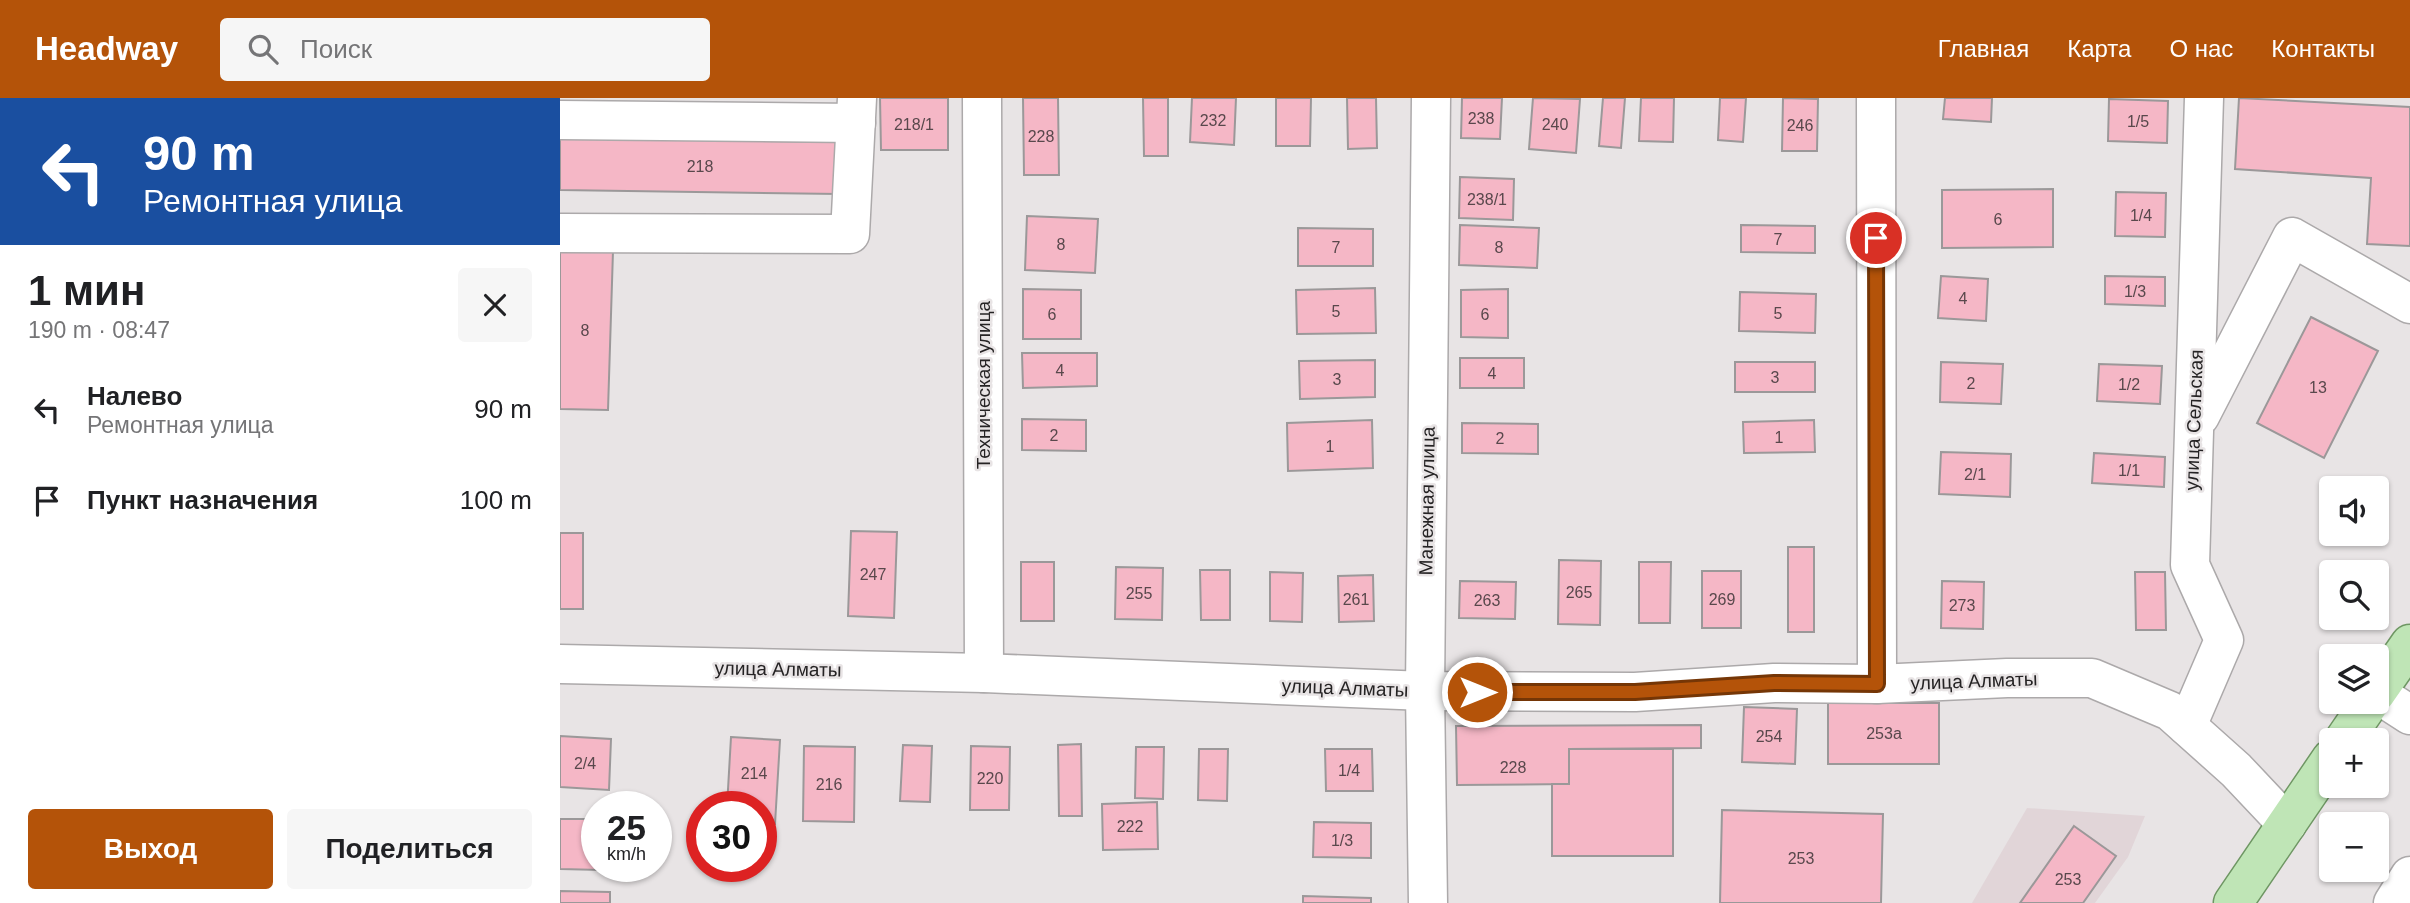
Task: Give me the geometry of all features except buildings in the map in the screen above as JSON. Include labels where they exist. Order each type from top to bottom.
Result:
[{"type":"main road","points":[[2389,674],[2410,644]]},
{"type":"main road","points":[[2233,903],[2319,777]]},
{"type":"street","name":"Техническая улица","points":[[982,98],[984,673]]},
{"type":"street","name":"Манежная улица","points":[[1428,903],[1425,691],[1431,98]]},
{"type":"street","points":[[1876,98],[1877,684]]},
{"type":"street","name":"улица Сельская","points":[[2188,726],[2224,640],[2190,565],[2204,98]]},
{"type":"street","points":[[560,120],[856,111],[850,234],[560,233]]},
{"type":"street","points":[[2194,427],[2292,237],[2410,304]]},
{"type":"street","name":"улица Алматы","points":[[560,664],[984,673],[1425,691],[1635,692],[1774,683],[1877,684],[2007,678],[2092,678],[2169,711],[2236,770],[2287,824]]},
{"type":"street","points":[[2389,701],[2410,715]]},
{"type":"street","points":[[2393,903],[2410,876]]},
{"type":"shaded area","points":[[2027,808],[2145,816],[2128,857],[2095,903],[1972,903]]},
{"type":"route","points":[[1477,692],[1635,692],[1774,683],[1877,684],[1876,238]]}]
